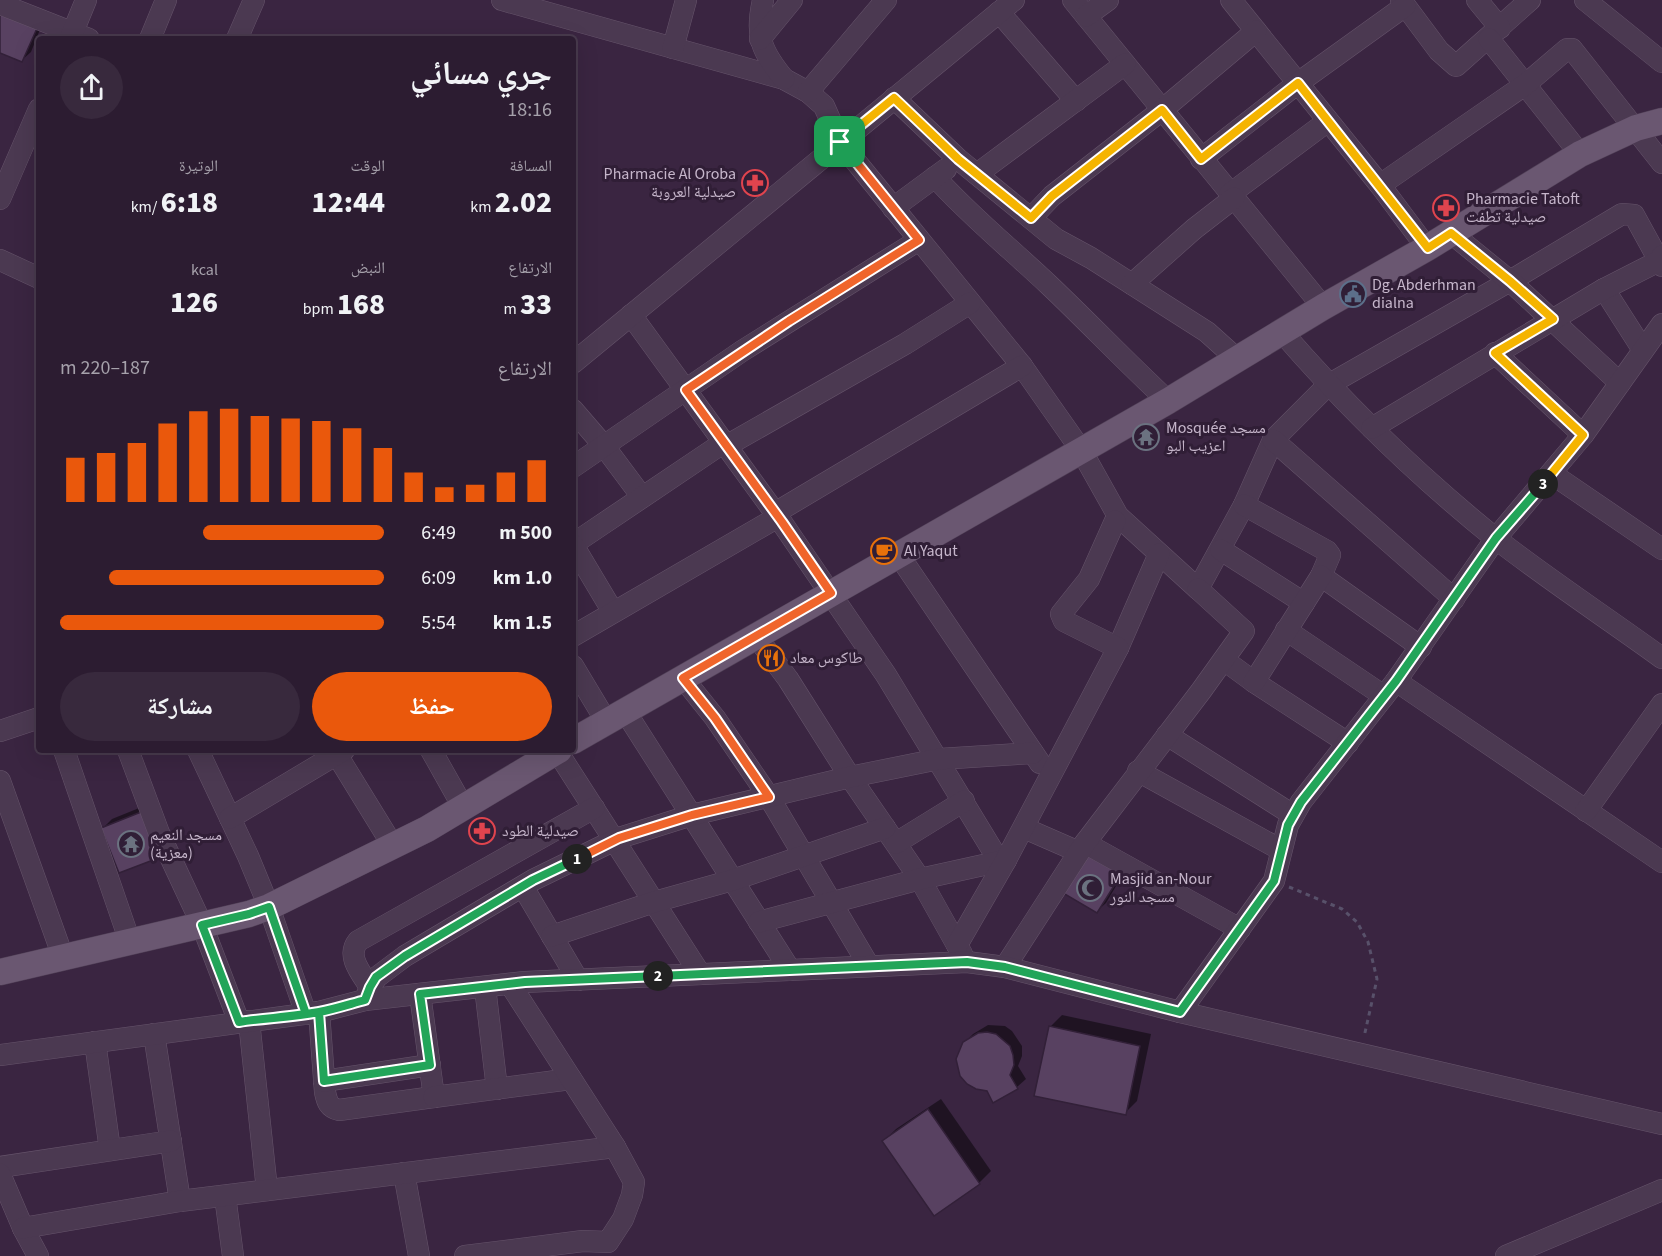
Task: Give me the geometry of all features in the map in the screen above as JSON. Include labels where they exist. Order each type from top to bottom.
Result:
[{"type":"main road","points":[[576,739],[1168,401],[1323,307],[1428,248],[1580,154],[1636,128],[1662,121]]},
{"type":"main road","points":[[0,970],[130,942],[249,914],[269,907],[393,846],[463,807],[547,753]]},
{"type":"street","points":[[77,36],[86,0]]},
{"type":"street","points":[[151,36],[166,0]]},
{"type":"street","points":[[238,36],[254,0]]},
{"type":"street","points":[[502,0],[784,79],[808,92],[824,105],[840,142],[1022,366],[1081,450],[1118,516],[1244,631],[1273,652]]},
{"type":"street","points":[[673,48],[686,0]]},
{"type":"street","points":[[763,0],[759,19],[760,39],[768,60],[784,79]]},
{"type":"street","points":[[760,39],[792,0]]},
{"type":"street","points":[[808,92],[886,0]]},
{"type":"street","points":[[1108,0],[1079,8],[1323,307]]},
{"type":"street","points":[[1231,0],[1428,248]]},
{"type":"street","points":[[1477,0],[1494,33],[1526,84],[1580,154]]},
{"type":"street","points":[[1201,159],[1403,3],[1439,51],[1453,65],[1458,66],[1530,0]]},
{"type":"street","points":[[1595,3],[1662,62]]},
{"type":"street","points":[[2,5],[75,36]]},
{"type":"street","points":[[576,361],[894,98],[998,8],[1076,101]]},
{"type":"street","points":[[1031,218],[1052,196],[1162,110],[1256,31]]},
{"type":"street","points":[[1380,185],[1526,84],[1567,49],[1572,49],[1662,163]]},
{"type":"street","points":[[977,174],[1125,64]]},
{"type":"street","points":[[894,98],[958,159],[1056,239],[1207,332],[1237,359]]},
{"type":"street","points":[[0,199],[36,116]]},
{"type":"street","points":[[1132,284],[1232,196],[1328,121]]},
{"type":"street","points":[[893,208],[958,159]]},
{"type":"street","points":[[935,177],[954,198],[1050,286],[1168,401]]},
{"type":"street","points":[[1198,589],[1244,505],[1273,440],[1328,385],[1622,214],[1634,215],[1661,261],[1604,289],[1372,428]]},
{"type":"street","points":[[1451,233],[1553,319],[1620,383]]},
{"type":"street","points":[[576,465],[789,321],[919,240]]},
{"type":"street","points":[[0,260],[36,277]]},
{"type":"street","points":[[1604,289],[1643,350]]},
{"type":"street","points":[[576,542],[642,496],[725,445],[905,344],[970,303]]},
{"type":"street","points":[[631,315],[831,593],[886,675],[1003,860]]},
{"type":"street","points":[[1180,1012],[1274,881],[1285,832],[1293,815],[1421,647],[1496,538],[1583,435],[1662,324]]},
{"type":"street","points":[[1282,332],[1328,385],[1413,469],[1496,538],[1662,658]]},
{"type":"street","points":[[1495,353],[1583,435]]},
{"type":"street","points":[[576,634],[1022,366]]},
{"type":"street","points":[[576,413],[642,496]]},
{"type":"street","points":[[1273,440],[1455,599]]},
{"type":"street","points":[[1552,474],[1662,549]]},
{"type":"street","points":[[1244,505],[1327,551],[1330,555],[1321,576],[1254,682]]},
{"type":"street","points":[[1115,521],[1089,579],[1060,614],[1064,621],[1118,648]]},
{"type":"street","points":[[576,549],[612,612]]},
{"type":"street","points":[[1221,550],[1304,603]]},
{"type":"street","points":[[898,554],[1050,778]]},
{"type":"street","points":[[962,954],[1003,860],[1024,828],[1118,648],[1159,554]]},
{"type":"street","points":[[1321,576],[1421,647]]},
{"type":"street","points":[[1286,630],[1390,689],[1586,811],[1662,862]]},
{"type":"street","points":[[1005,967],[1082,848],[1244,631]]},
{"type":"street","points":[[756,636],[788,679],[850,777],[920,879],[962,954]]},
{"type":"street","points":[[1224,660],[1348,743]]},
{"type":"street","points":[[576,670],[692,815],[790,970]]},
{"type":"street","points":[[683,678],[715,718],[769,797],[801,855],[869,966]]},
{"type":"street","points":[[1586,811],[1662,704]]},
{"type":"street","points":[[0,731],[36,719]]},
{"type":"street","points":[[1167,735],[1293,815]]},
{"type":"street","points":[[65,753],[130,942]]},
{"type":"street","points":[[129,753],[159,833],[244,1022],[267,1190]]},
{"type":"street","points":[[199,753],[269,907],[312,1013],[327,1103],[331,1107],[339,1110],[571,1079]]},
{"type":"street","points":[[230,818],[335,753]]},
{"type":"street","points":[[339,753],[393,846]]},
{"type":"street","points":[[434,753],[463,807]]},
{"type":"street","points":[[547,753],[594,808],[700,974]]},
{"type":"street","points":[[368,994],[376,977],[405,956],[523,887],[615,840],[692,815],[850,777],[939,759],[1033,753]]},
{"type":"street","points":[[1138,771],[1281,850]]},
{"type":"street","points":[[0,781],[63,957]]},
{"type":"street","points":[[552,936],[654,902],[733,880],[801,855],[890,836],[964,801]]},
{"type":"street","points":[[368,994],[352,952],[358,940],[594,808]]},
{"type":"street","points":[[1024,828],[1082,848],[1240,929]]},
{"type":"street","points":[[759,922],[920,879],[1003,860]]},
{"type":"street","points":[[523,887],[578,980]]},
{"type":"street","points":[[0,1055],[312,1013],[368,994],[420,994],[510,984],[869,966],[962,954],[1180,1012],[1662,1124]]},
{"type":"street","points":[[465,1256],[583,1241],[604,1249],[623,1219],[632,1195],[634,1182],[615,1147],[510,984]]},
{"type":"street","points":[[485,987],[496,1089]]},
{"type":"street","points":[[420,994],[434,1097]]},
{"type":"street","points":[[154,1034],[180,1201]]},
{"type":"street","points":[[95,1042],[110,1150]]},
{"type":"street","points":[[324,1081],[430,1065]]},
{"type":"street","points":[[0,1167],[171,1141]]},
{"type":"street","points":[[23,1228],[180,1201],[615,1147]]},
{"type":"street","points":[[404,1173],[419,1256]]},
{"type":"street","points":[[0,1174],[23,1228],[38,1256]]},
{"type":"street","points":[[1506,1256],[1662,1190]]},
{"type":"street","points":[[225,1196],[233,1256]]},
{"type":"path","points":[[1274,881],[1341,909],[1357,922],[1368,942],[1377,979],[1360,1054]]},
{"type":"building","points":[[0,14],[38,26],[22,62],[0,53]]},
{"type":"building","points":[[141,812],[161,857],[119,873],[101,828]]},
{"type":"building","name":"Masjid an-Nour مسجد النور","points":[[1087,854],[1122,873],[1097,913],[1063,893]]},
{"type":"building","points":[[1049,1026],[1140,1046],[1126,1115],[1034,1096]]},
{"type":"building","points":[[978,1033],[996,1034],[1010,1046],[1014,1065],[1010,1075],[1018,1089],[993,1103],[987,1091],[967,1084],[960,1076],[956,1059],[963,1042]]},
{"type":"building","points":[[928,1109],[980,1184],[934,1216],[882,1141]]},
{"type":"place","name":"Pharmacie Al Oroba صيدلية العروبة","points":[[755,183]]},
{"type":"place","name":"Pharmacie Tatoft صيدلية تطفت","points":[[1446,208]]},
{"type":"place","name":"Dg. Abderhman dialna","points":[[1353,294]]},
{"type":"place","name":"Mosquée مسجد اعزيب البو","points":[[1146,437]]},
{"type":"place","name":"Al Yaqut","points":[[884,551]]},
{"type":"place","name":"طاكوس معاد","points":[[771,658]]},
{"type":"place","name":"صيدلية الطود","points":[[482,831]]},
{"type":"place","name":"مسجد النعيم (معزية)","points":[[131,844]]},
{"type":"place","name":"Masjid an-Nour مسجد النور","points":[[1090,888]]},
{"type":"route","points":[[840,142],[894,98],[958,159],[1031,218],[1052,196],[1162,110],[1201,159],[1298,83],[1428,248],[1451,233],[1553,319],[1495,353],[1583,435],[1496,538],[1396,681],[1301,802],[1283,838],[1274,881],[1180,1012],[1005,967],[967,962],[525,982],[420,994],[430,1065],[324,1081],[319,1012],[306,1014],[269,907],[202,925],[239,1022],[306,1014],[319,1012],[365,1000],[376,977],[405,956],[440,938],[533,880],[619,838],[692,815],[769,797],[715,718],[683,678],[831,593],[686,390],[742,351],[919,240],[840,142]]}]
